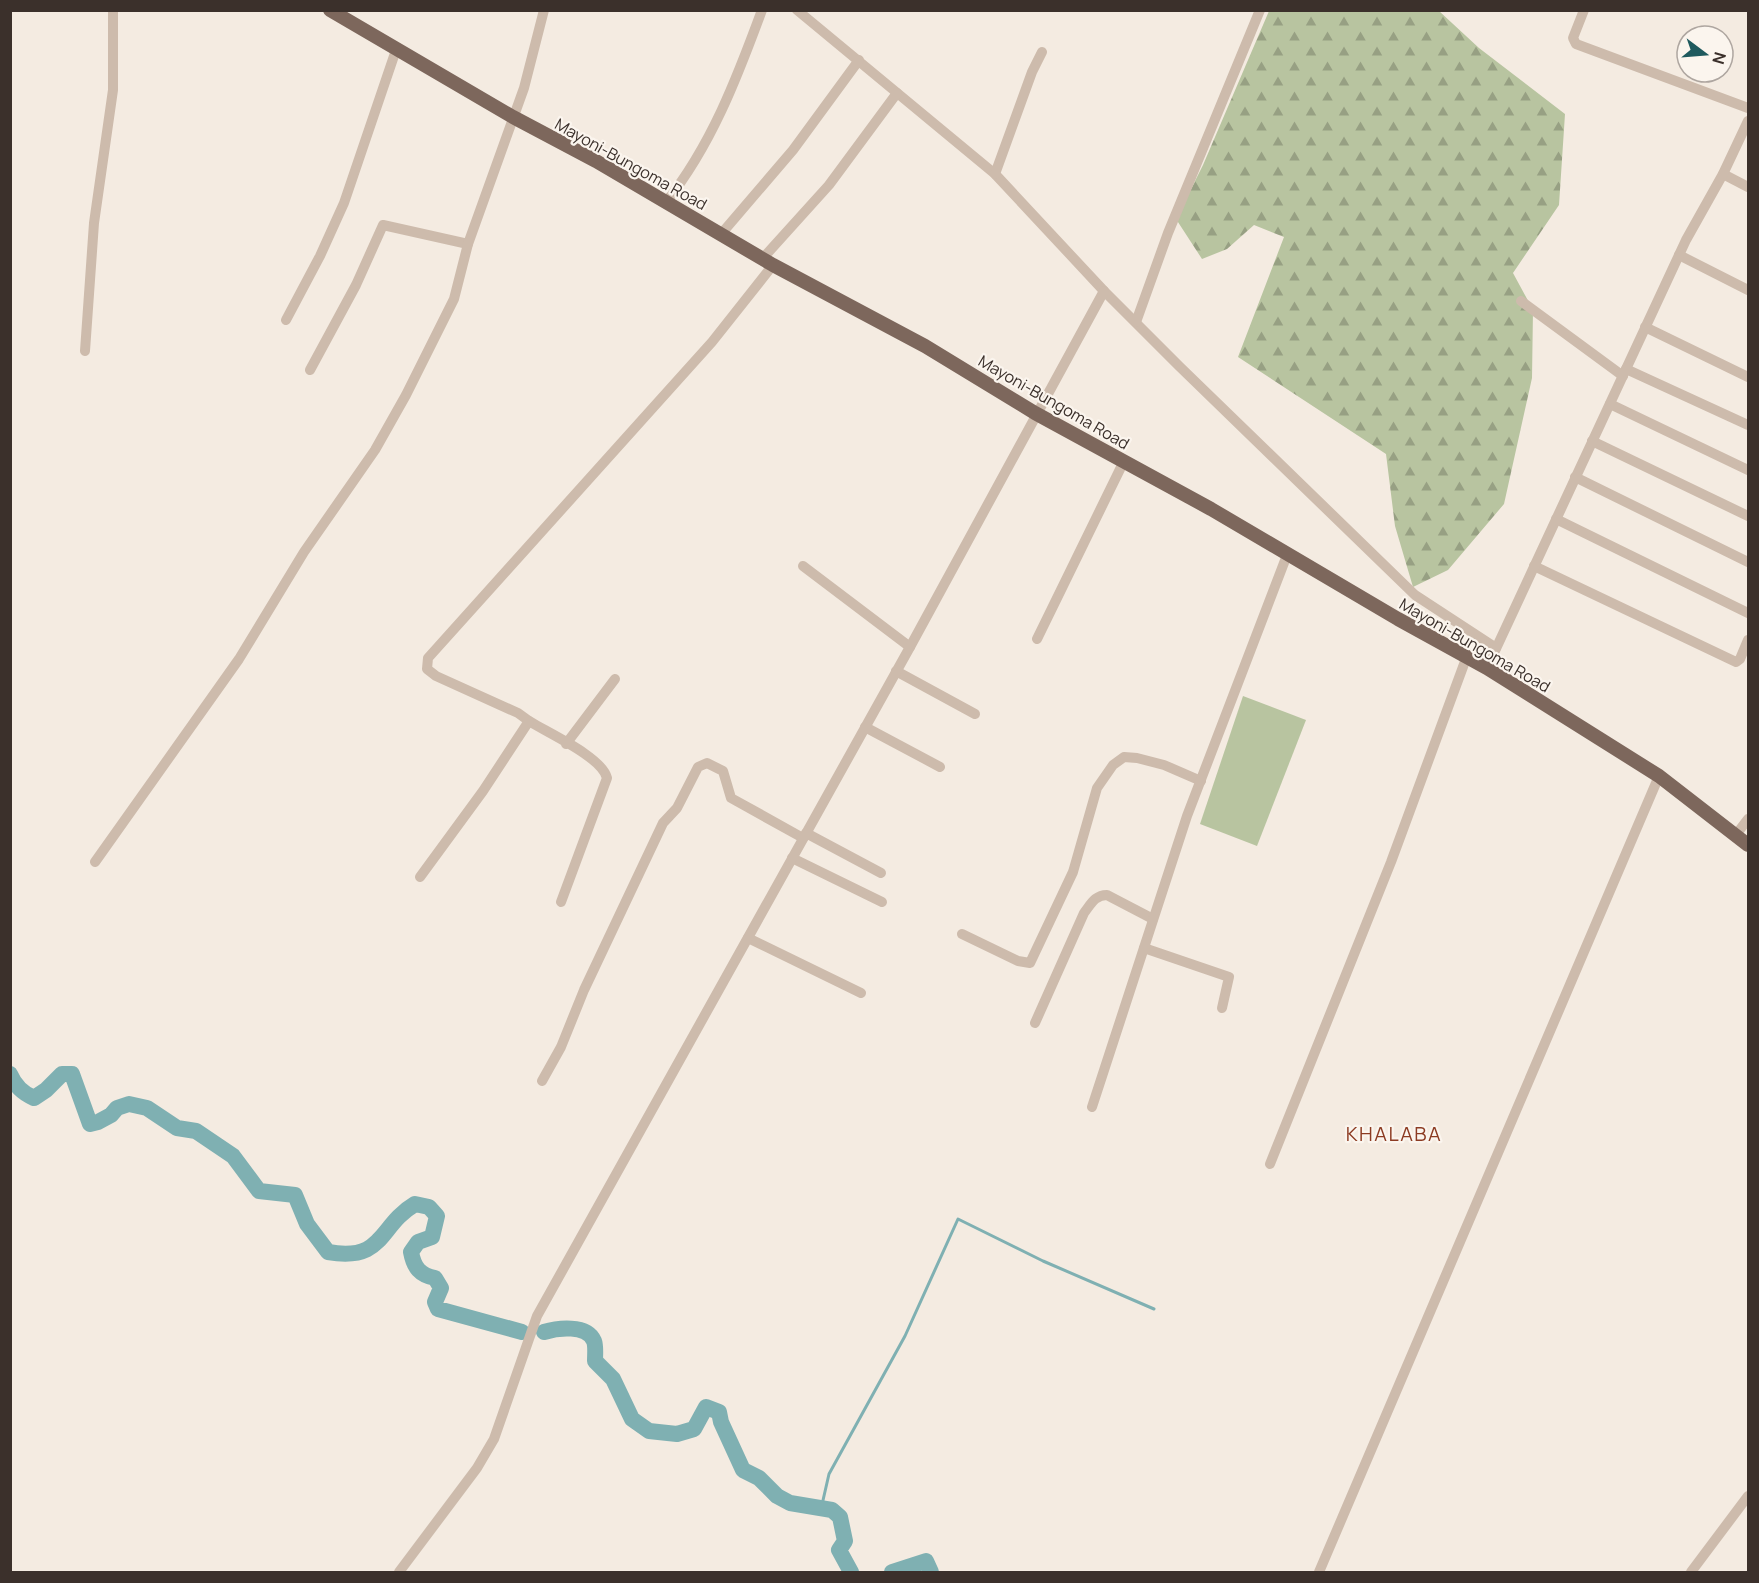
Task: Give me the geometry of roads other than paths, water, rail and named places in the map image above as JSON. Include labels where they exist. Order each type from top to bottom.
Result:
[{"type":"main road","name":"Mayoni-Bungoma Road","points":[[330,10],[344,14],[396,50],[513,117],[596,160],[768,261],[925,346],[1035,413],[1467,656],[1659,776],[1749,845]]},
{"type":"street","points":[[85,351],[94,223],[114,90],[113,10]]},
{"type":"street","points":[[95,862],[239,658],[304,552],[375,450],[442,325],[454,299],[468,243],[524,88],[544,10]]},
{"type":"street","points":[[666,202],[686,177],[733,87],[762,10]]},
{"type":"street","points":[[797,10],[995,174],[1104,291],[1415,595],[1496,648]]},
{"type":"street","points":[[1136,322],[1168,233],[1260,10]]},
{"type":"street","points":[[1584,10],[1573,38],[1576,44],[1749,108]]},
{"type":"street","points":[[286,320],[320,256],[344,203],[396,50]]},
{"type":"street","points":[[995,174],[1032,72],[1042,52]]},
{"type":"street","points":[[722,233],[793,150],[859,60]]},
{"type":"street","points":[[561,902],[607,778],[605,770],[518,713],[436,676],[427,669],[428,658],[712,342],[768,261],[829,185],[897,93]]},
{"type":"street","points":[[1487,668],[1679,255],[1749,121]]},
{"type":"street","points":[[1723,174],[1749,187]]},
{"type":"street","points":[[310,370],[356,285],[383,225],[468,243]]},
{"type":"street","points":[[1679,255],[1749,290]]},
{"type":"street","points":[[399,1572],[477,1468],[494,1439],[537,1316],[910,647],[1035,413],[1104,291]]},
{"type":"street","points":[[1521,301],[1624,373],[1749,425]]},
{"type":"street","points":[[1645,327],[1749,377]]},
{"type":"street","points":[[1610,404],[1749,470]]},
{"type":"street","points":[[1592,441],[1749,516]]},
{"type":"street","points":[[1037,639],[1124,461]]},
{"type":"street","points":[[1575,477],[1749,562]]},
{"type":"street","points":[[1556,519],[1749,613]]},
{"type":"street","points":[[1092,1107],[1153,919],[1202,780],[1287,555]]},
{"type":"street","points":[[802,566],[910,647]]},
{"type":"street","points":[[1534,566],[1736,662],[1740,659],[1749,640]]},
{"type":"street","points":[[1270,1164],[1391,862],[1467,656]]},
{"type":"street","points":[[896,671],[975,714]]},
{"type":"street","points":[[566,744],[615,679]]},
{"type":"street","points":[[420,877],[483,791],[529,721]]},
{"type":"street","points":[[865,727],[940,767]]},
{"type":"street","points":[[962,934],[1018,961],[1030,963],[1073,872],[1097,788],[1113,765],[1124,757],[1164,765],[1202,780]]},
{"type":"street","points":[[542,1081],[561,1047],[584,990],[663,823],[677,808],[698,767],[707,763],[723,771],[731,798],[881,873]]},
{"type":"street","points":[[1319,1572],[1659,776]]},
{"type":"street","points":[[1735,836],[1749,819]]},
{"type":"street","points":[[792,858],[882,903]]},
{"type":"street","points":[[1035,1023],[1084,913],[1093,901],[1100,895],[1107,895],[1153,919]]},
{"type":"street","points":[[748,938],[861,993]]},
{"type":"street","points":[[1144,948],[1229,977],[1222,1008]]},
{"type":"street","points":[[1691,1572],[1749,1497]]},
{"type":"waterway","points":[[10,1074],[19,1089],[34,1098],[62,1074],[72,1074],[90,1124],[111,1115],[117,1108],[129,1104],[147,1108],[177,1128],[196,1131],[233,1156],[259,1191],[295,1195],[307,1224],[328,1252],[347,1254],[360,1252],[371,1247],[403,1213],[415,1204],[429,1207],[437,1216],[432,1237],[418,1242],[411,1252],[418,1270],[435,1278],[441,1288],[435,1302],[438,1309],[522,1332]]},
{"type":"waterway","points":[[821,1509],[829,1474],[905,1336],[958,1219],[1043,1261],[1154,1309]]},
{"type":"waterway","points":[[544,1332],[571,1329],[585,1332],[590,1336],[595,1343],[595,1361],[613,1379],[632,1419],[649,1431],[677,1434],[694,1429],[706,1407],[719,1412],[721,1422],[743,1470],[759,1478],[777,1496],[790,1503],[832,1510],[840,1517],[845,1541],[839,1550],[851,1572]]},
{"type":"waterway","points":[[892,1572],[926,1561],[931,1572]]},
{"type":"district","name":"KHALABA","points":[[1394,1134]]}]
